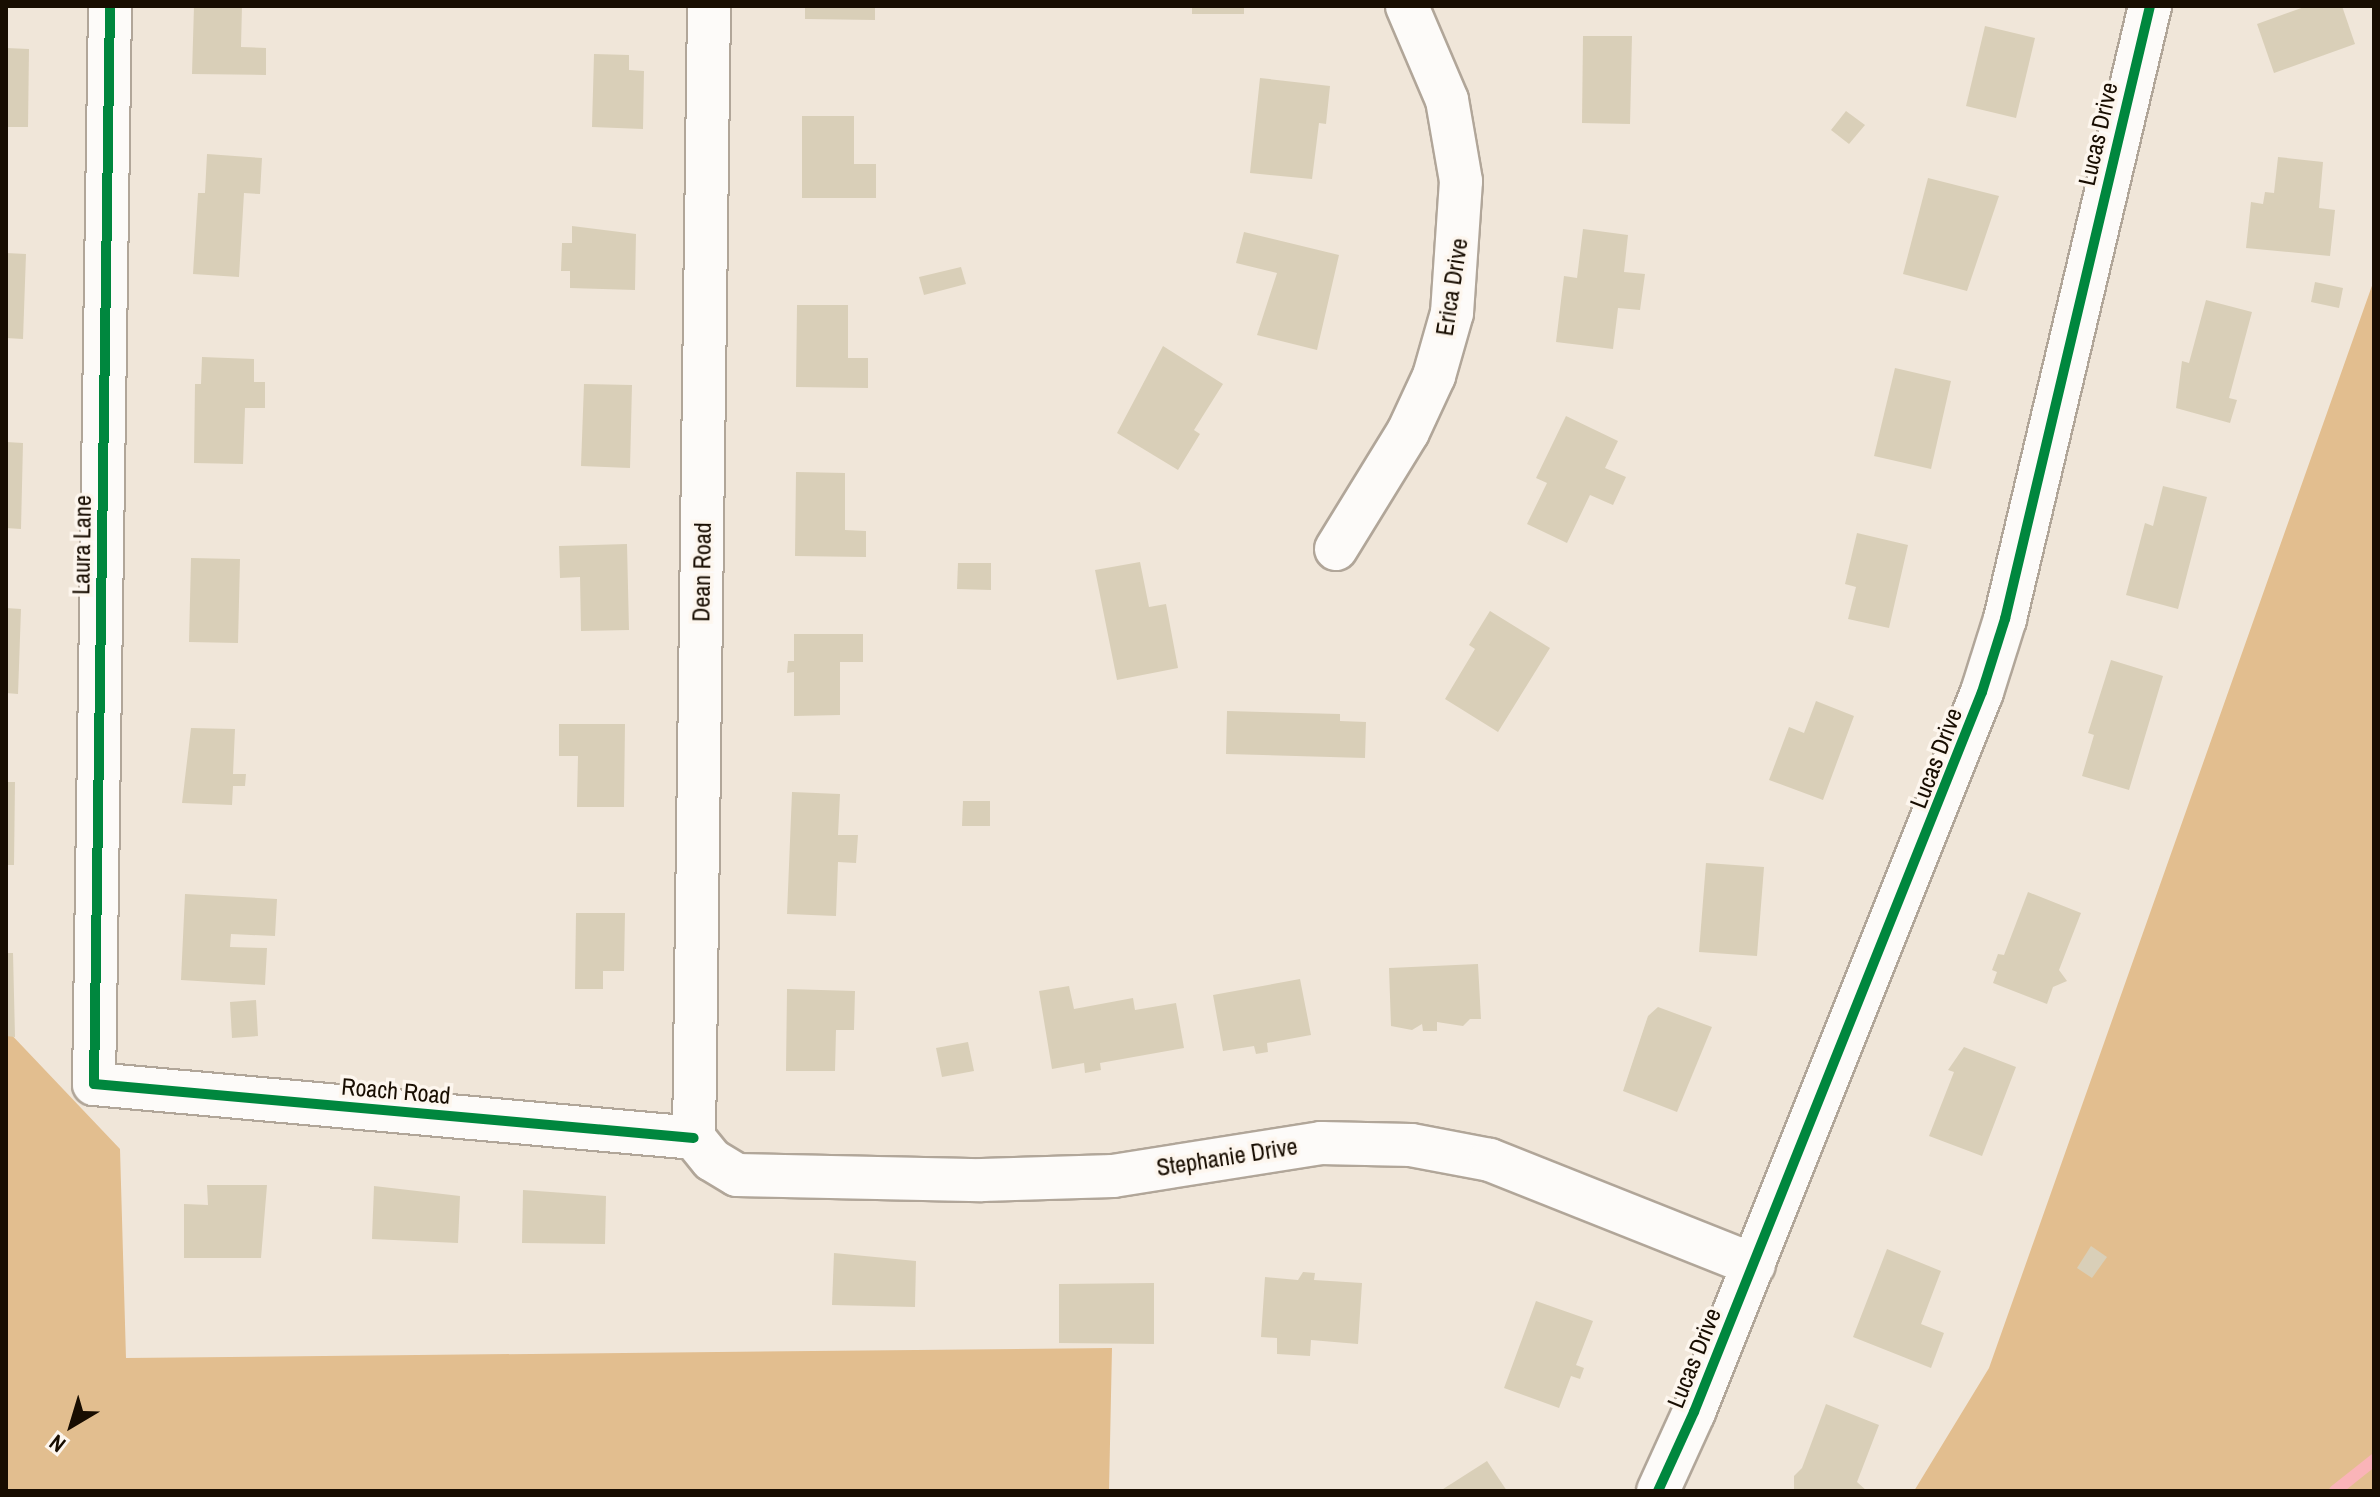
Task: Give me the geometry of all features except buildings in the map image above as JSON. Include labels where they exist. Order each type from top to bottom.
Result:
[{"type":"street","name":"Laura Lane","points":[[94,1084],[110,6]]},
{"type":"street","name":"Dean Road","points":[[694,1138],[709,6]]},
{"type":"street","name":"Erica Drive","points":[[1336,549],[1408,432],[1434,376],[1452,313],[1461,181],[1447,100],[1407,6]]},
{"type":"street","name":"Lucas Drive","points":[[1658,1491],[1754,1265],[1987,678],[2150,6]]},
{"type":"street","name":"Roach Road","points":[[94,1084],[694,1138]]},
{"type":"street","name":"Stephanie Drive","points":[[694,1138],[712,1160],[737,1175],[966,1180],[1113,1176],[1321,1143],[1411,1145],[1490,1160],[1754,1265]]},
{"type":"shaded area","points":[[2374,280],[2374,1491],[1914,1491],[1989,1368]]},
{"type":"shaded area","points":[[6,1029],[120,1149],[126,1358],[1112,1348],[1109,1491],[6,1491]]},
{"type":"waterway","points":[[2335,1491],[2374,1460]]},
{"type":"cycle path","points":[[110,6],[94,1084],[694,1138]]},
{"type":"cycle path","points":[[1658,1491],[1694,1412],[1982,692],[2005,619],[2150,6]]}]
